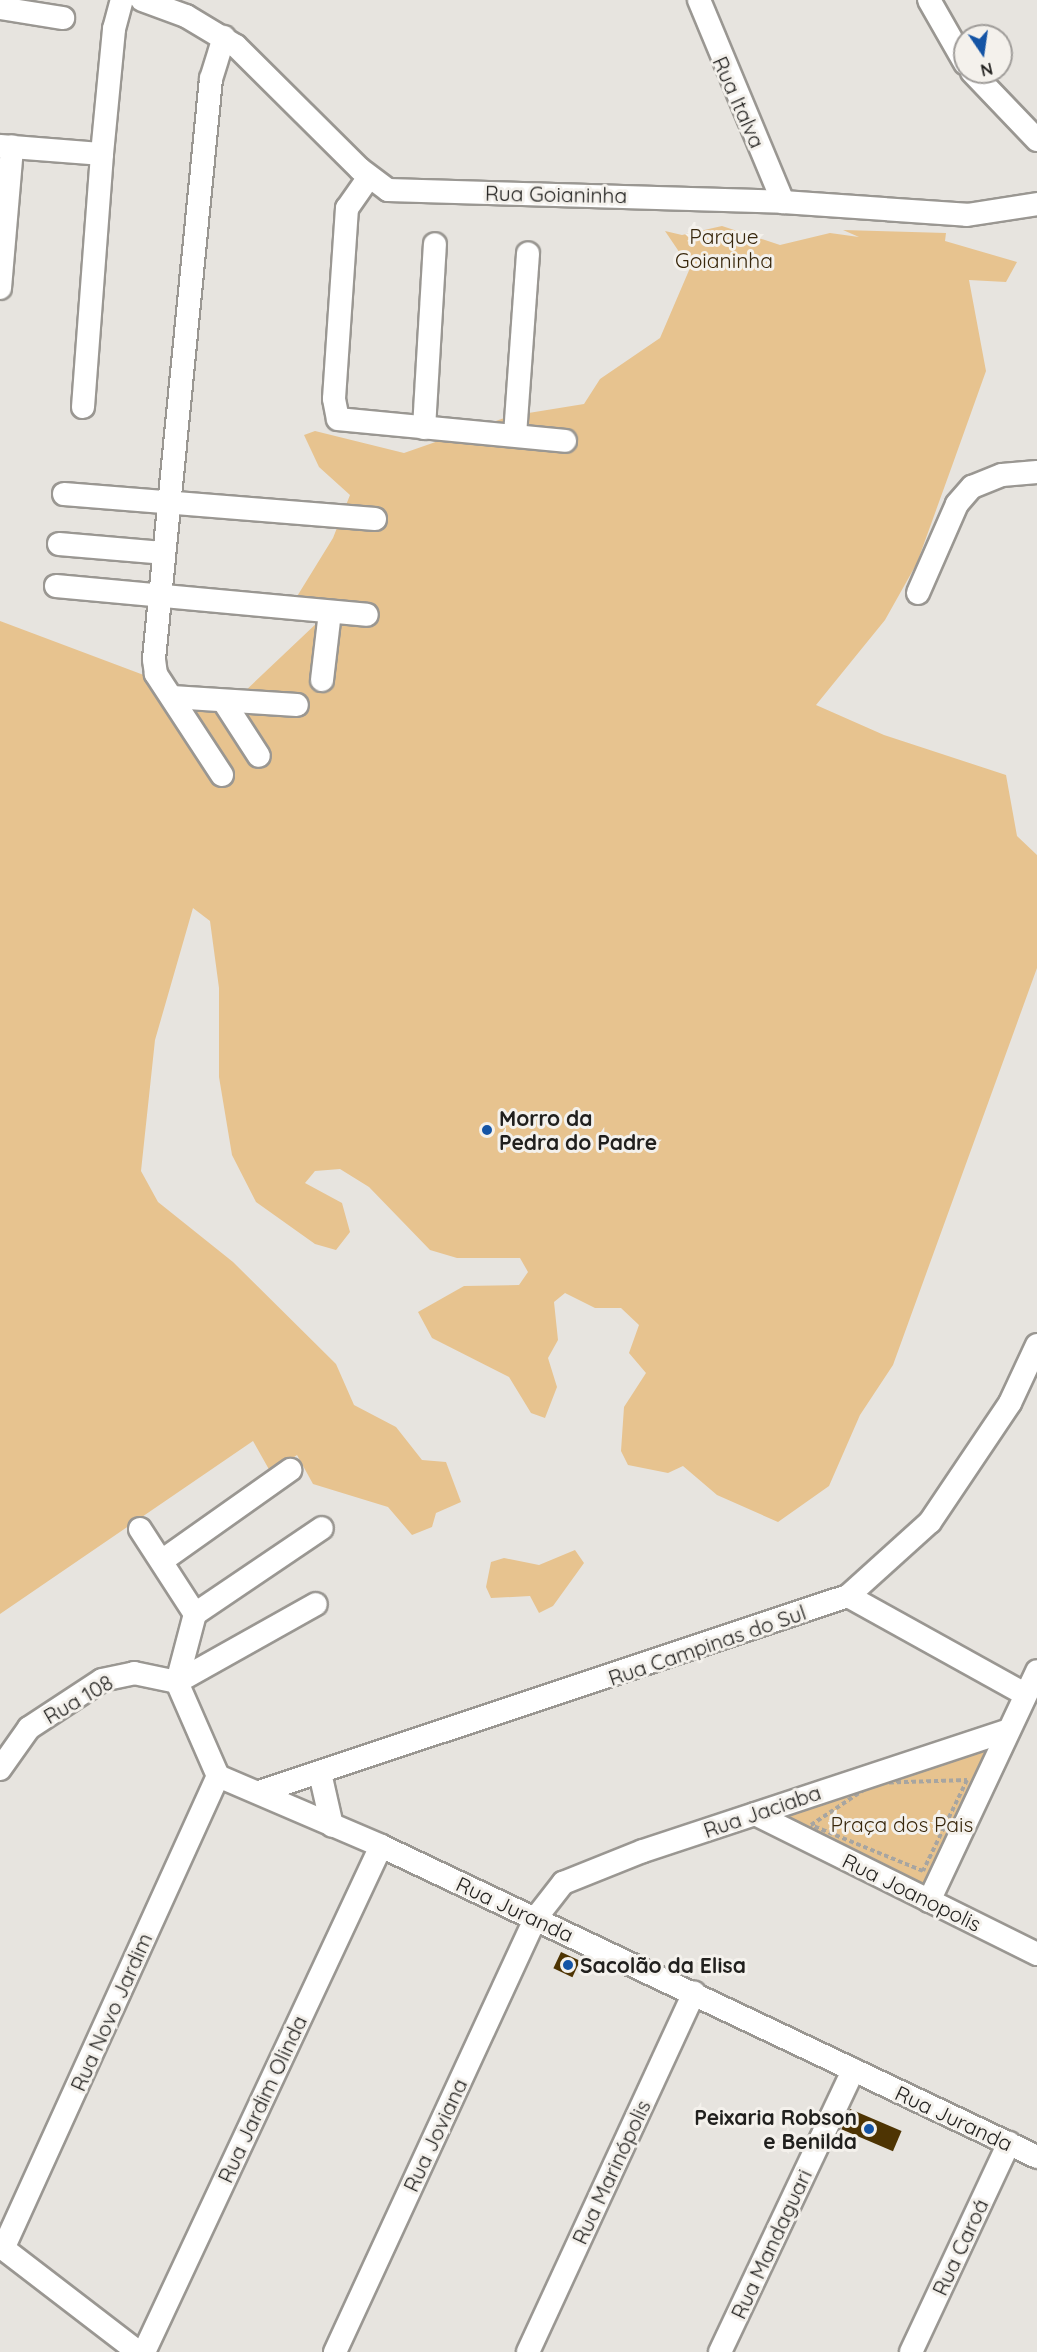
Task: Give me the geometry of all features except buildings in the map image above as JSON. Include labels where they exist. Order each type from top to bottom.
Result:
[{"type":"street","points":[[83,407],[114,29],[123,0]]},
{"type":"street","name":"Rua Goianinha","points":[[142,0],[186,16],[224,37],[369,177],[388,190],[414,193],[548,192],[783,202],[967,215],[1037,204]]},
{"type":"street","name":"Rua Italva","points":[[699,0],[783,202]]},
{"type":"street","points":[[11,6],[63,18]]},
{"type":"street","points":[[939,6],[953,37]]},
{"type":"street","points":[[222,775],[156,674],[154,658],[211,79],[224,37]]},
{"type":"street","points":[[983,84],[1037,140]]},
{"type":"street","points":[[0,288],[6,146],[102,154]]},
{"type":"street","points":[[369,177],[347,208],[335,409],[338,419],[565,441]]},
{"type":"street","points":[[424,428],[435,244]]},
{"type":"street","points":[[514,435],[528,253]]},
{"type":"street","points":[[918,593],[957,504],[972,487],[1002,475],[1037,472]]},
{"type":"street","points":[[64,494],[375,519]]},
{"type":"street","points":[[59,544],[164,553]]},
{"type":"street","points":[[56,586],[367,615]]},
{"type":"street","points":[[322,680],[330,612]]},
{"type":"street","points":[[172,697],[297,705]]},
{"type":"street","points":[[224,702],[259,756]]},
{"type":"street","name":"Rua Campinas do Sul","points":[[262,1791],[848,1596],[930,1522],[1010,1403],[1037,1345]]},
{"type":"street","points":[[163,1560],[290,1470]]},
{"type":"street","points":[[218,1776],[177,1682],[195,1614],[322,1528]]},
{"type":"street","points":[[140,1529],[163,1560],[195,1614]]},
{"type":"street","points":[[848,1596],[1023,1693]]},
{"type":"street","points":[[177,1682],[316,1604]]},
{"type":"street","points":[[929,1901],[1023,1693],[1037,1671]]},
{"type":"street","name":"Rua 108","points":[[0,1769],[29,1728],[102,1680],[135,1673],[177,1682]]},
{"type":"street","name":"Rua Jaciaba","points":[[535,1918],[563,1883],[587,1870],[1006,1731]]},
{"type":"street","points":[[320,1773],[332,1826]]},
{"type":"street","name":"Rua Juranda","points":[[218,1776],[262,1791],[332,1826],[381,1846],[694,1992],[1037,2157]]},
{"type":"street","name":"Rua Novo Jardim","points":[[2,2247],[218,1776]]},
{"type":"street","name":"Rua Joanopolis","points":[[755,1814],[1037,1954]]},
{"type":"street","name":"Rua Jardim Olinda","points":[[144,2352],[381,1846]]},
{"type":"street","name":"Rua Joviana","points":[[335,2352],[535,1918]]},
{"type":"street","name":"Rua Marinópolis","points":[[528,2352],[694,1992]]},
{"type":"street","name":"Rua Mandaguari","points":[[720,2352],[853,2070]]},
{"type":"street","name":"Rua Caroá","points":[[911,2352],[1009,2143]]},
{"type":"street","points":[[2,2247],[138,2352]]},
{"type":"path","points":[[967,1780],[923,1872],[811,1825],[874,1783],[967,1780]]},
{"type":"green space","name":"Parque Goianinha","points":[[722,226],[780,245],[830,233],[859,237],[843,230],[946,233],[945,241],[1017,262],[1006,282],[969,280],[986,371],[952,466],[917,563],[885,620],[816,705],[884,735],[1006,775],[1017,836],[1037,855],[1037,968],[893,1365],[860,1415],[829,1486],[778,1522],[717,1495],[683,1466],[668,1473],[628,1465],[621,1451],[624,1407],[646,1373],[629,1353],[639,1325],[621,1308],[595,1308],[565,1293],[554,1302],[558,1340],[548,1358],[557,1387],[545,1418],[531,1413],[509,1377],[432,1338],[418,1312],[464,1286],[519,1285],[528,1272],[520,1258],[457,1258],[430,1250],[369,1187],[340,1169],[315,1171],[305,1183],[342,1203],[350,1232],[336,1250],[315,1244],[256,1202],[232,1155],[219,1077],[219,988],[210,921],[193,908],[155,1040],[141,1171],[158,1202],[233,1262],[336,1364],[354,1405],[396,1427],[422,1460],[446,1462],[461,1502],[436,1513],[432,1527],[412,1535],[388,1507],[313,1484],[297,1455],[271,1473],[253,1441],[0,1614],[0,621],[165,683],[223,712],[319,621],[296,598],[333,538],[350,495],[319,467],[304,435],[315,431],[404,453],[510,416],[584,404],[600,379],[660,338],[690,268],[665,231],[682,235]]},
{"type":"green space","points":[[575,1550],[584,1563],[553,1606],[539,1613],[530,1596],[491,1598],[486,1587],[491,1562],[504,1558],[539,1565]]},
{"type":"green space","name":"Praça dos Pais","points":[[1005,1731],[928,1897],[755,1817]]},
{"type":"place","name":"Morro da Pedra do Padre","points":[[487,1130]]},
{"type":"place","name":"Sacolão da Elisa","points":[[568,1965]]},
{"type":"place","name":"Peixaria Robson e Benilda","points":[[869,2129]]}]
